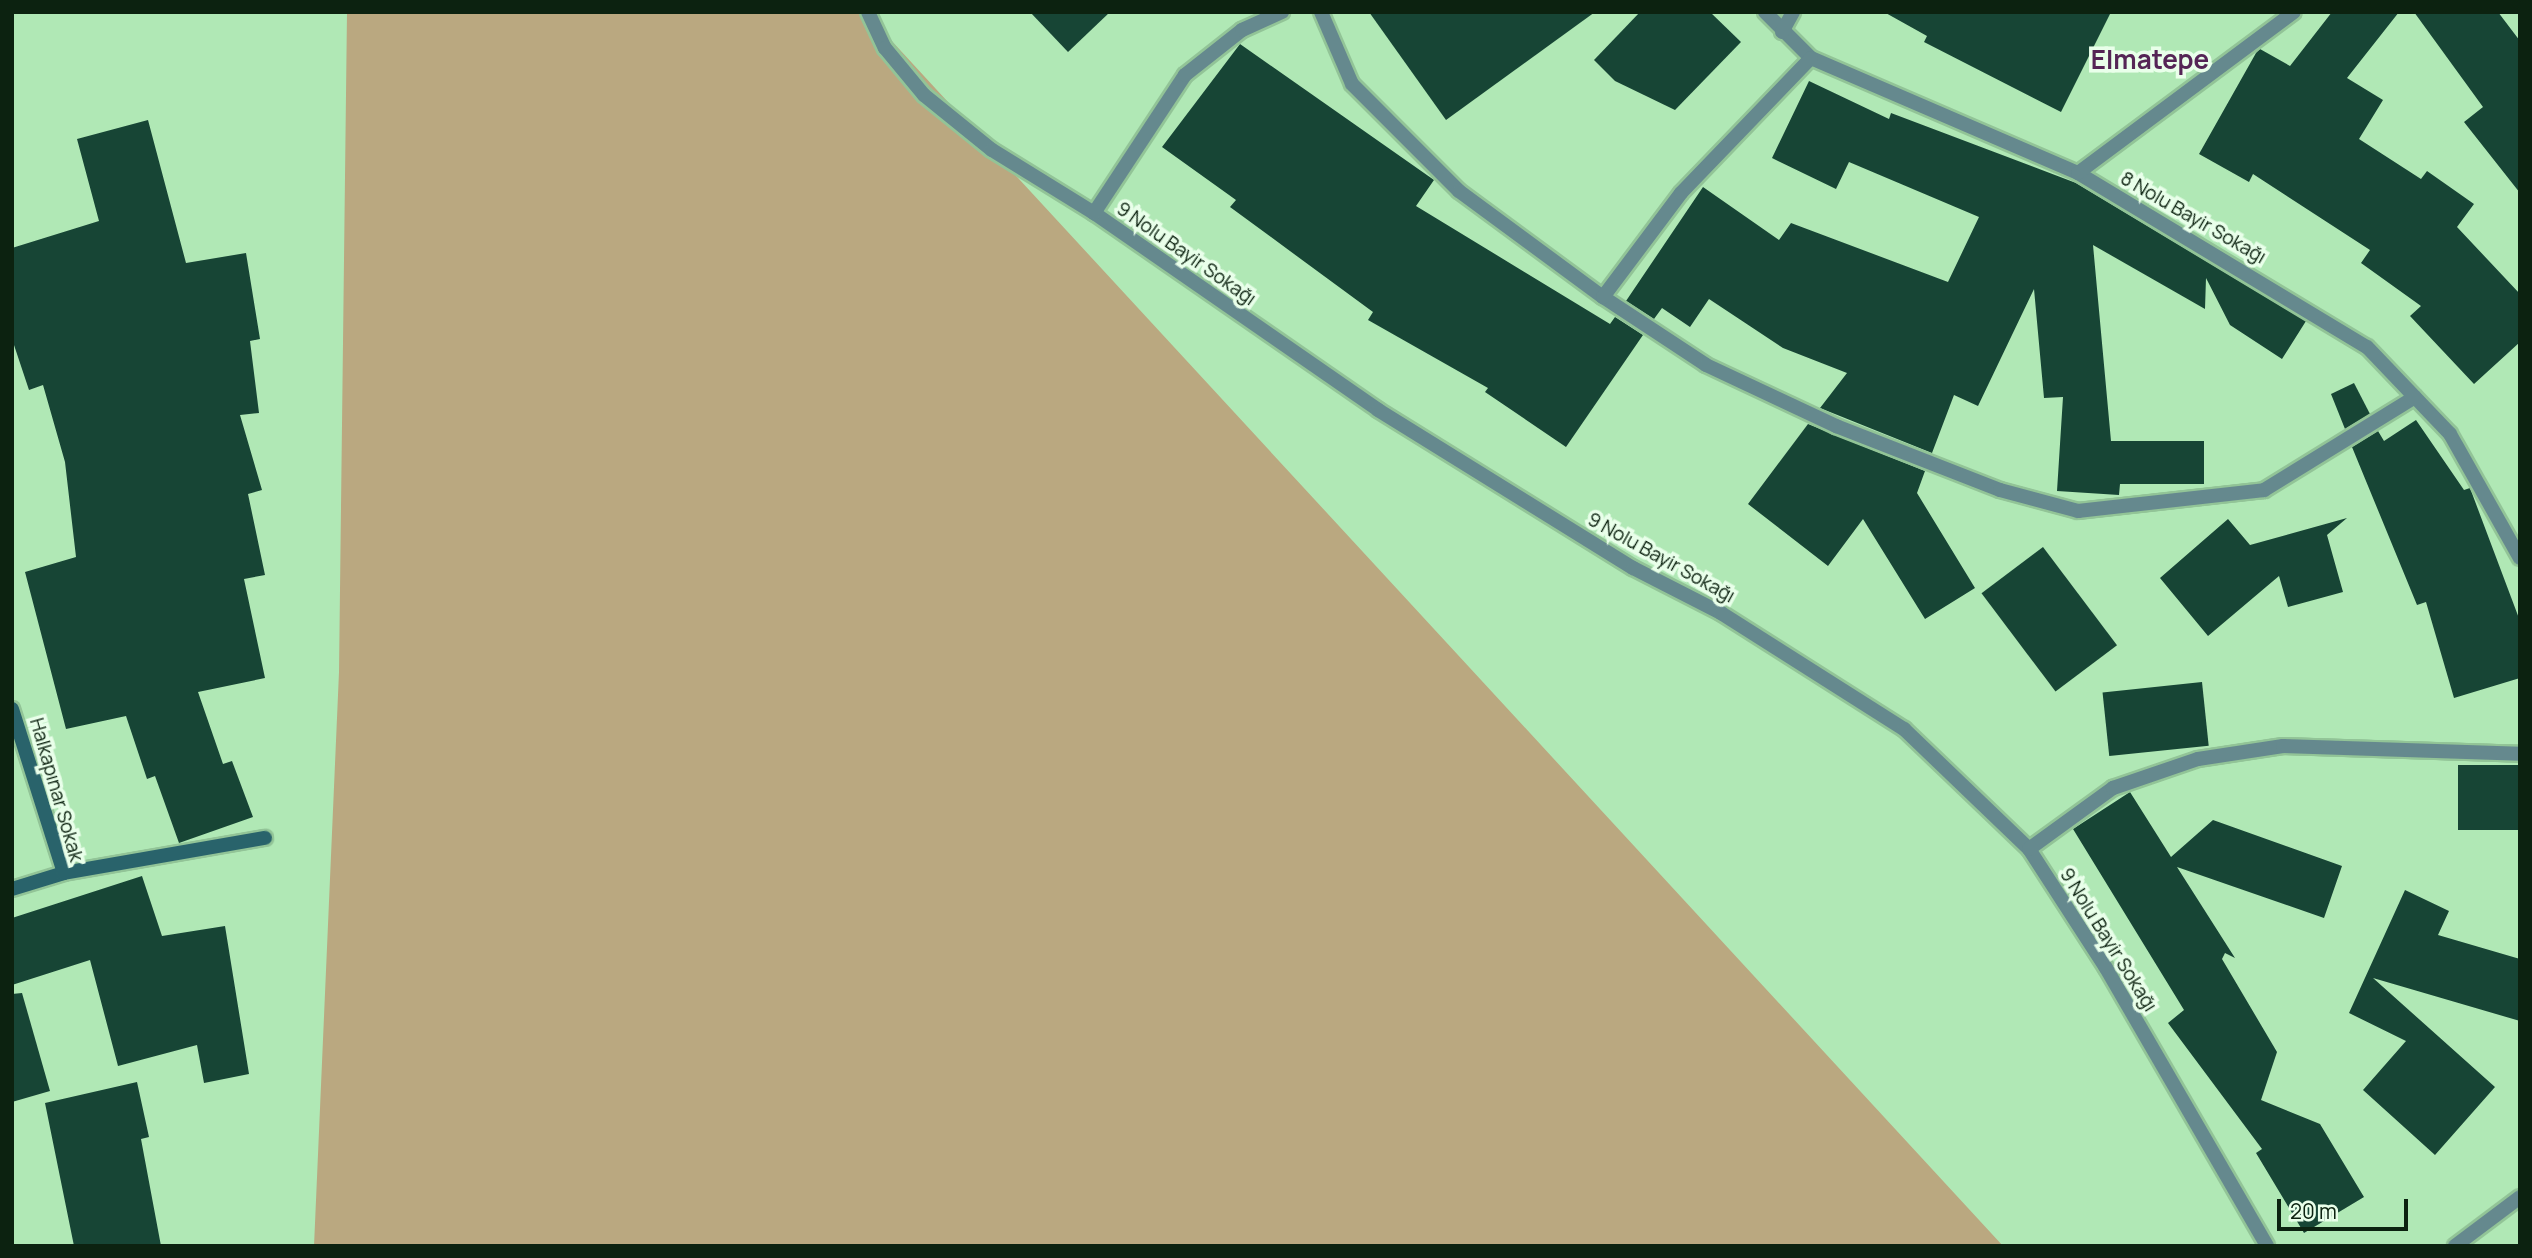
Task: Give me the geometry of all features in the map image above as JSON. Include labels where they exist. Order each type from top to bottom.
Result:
[{"type":"street","name":"9 Nolu Bayir Sokağı","points":[[868,12],[885,48],[924,95],[992,150],[1094,213],[1354,395],[1633,568],[1721,613],[1904,729],[2029,849],[2106,968],[2267,1246]]},
{"type":"street","points":[[1094,213],[1185,75],[1242,30],[1282,12]]},
{"type":"street","points":[[1321,12],[1352,84],[1459,191],[1603,297],[1706,365],[1836,426],[2000,490],[2078,511],[2264,490],[2415,397]]},
{"type":"street","name":"8 Nolu Bayir Sokağı","points":[[1765,12],[1782,32],[1811,58],[2078,173],[2367,347],[2450,434],[2520,558]]},
{"type":"street","points":[[1782,32],[1793,12]]},
{"type":"street","points":[[2078,173],[2294,12]]},
{"type":"street","points":[[1603,297],[1681,193],[1811,58]]},
{"type":"street","name":"Halkapınar Sokak","points":[[12,709],[64,873],[12,888]]},
{"type":"street","points":[[2029,849],[2113,789],[2197,760],[2283,746],[2520,754]]},
{"type":"street","points":[[64,873],[265,838]]},
{"type":"street","points":[[2455,1246],[2520,1196]]},
{"type":"shaded area","points":[[347,12],[865,12],[2003,1246],[314,1246],[339,672]]},
{"type":"building","points":[[1030,12],[1110,12],[1068,52]]},
{"type":"building","points":[[1369,12],[1595,12],[1446,120]]},
{"type":"building","points":[[1640,12],[1710,12],[1741,42],[1675,110],[1615,81],[1594,60]]},
{"type":"building","points":[[1884,12],[2111,12],[2061,112],[1924,42],[1927,36]]},
{"type":"building","points":[[2332,12],[2399,12],[2347,78],[2383,100],[2359,139],[2421,179],[2427,171],[2474,204],[2457,227],[2520,294],[2520,342],[2474,384],[2410,316],[2421,306],[2361,263],[2370,250],[2253,174],[2249,182],[2199,154],[2256,53],[2260,49],[2290,66]]},
{"type":"building","points":[[2414,12],[2498,12],[2520,41],[2520,193],[2464,122],[2483,107]]},
{"type":"building","points":[[1240,44],[1434,180],[1416,206],[1610,324],[1615,317],[1643,335],[1566,447],[1485,392],[1488,388],[1368,320],[1373,312],[1230,207],[1236,200],[1162,147]]},
{"type":"building","points":[[1809,81],[1889,119],[1891,113],[2076,183],[2306,321],[2282,359],[2230,325],[2206,278],[2205,309],[2093,245],[2111,441],[2204,441],[2204,484],[2120,484],[2119,495],[2057,491],[2063,397],[2044,398],[2034,289],[1978,406],[1954,395],[1932,453],[1820,408],[1847,373],[1783,348],[1709,299],[1690,327],[1662,308],[1654,319],[1626,301],[1703,187],[1779,240],[1791,223],[1948,282],[1979,217],[1849,162],[1836,189],[1772,158]]},
{"type":"building","points":[[148,120],[186,263],[246,253],[260,339],[250,341],[259,413],[240,415],[262,490],[248,494],[265,575],[244,579],[265,678],[198,692],[223,764],[232,761],[253,817],[179,843],[155,776],[147,779],[126,716],[66,729],[25,572],[76,557],[65,462],[43,385],[29,390],[12,339],[12,248],[99,221],[77,139]]},
{"type":"building","points":[[2354,383],[2370,414],[2345,429],[2331,394]]},
{"type":"building","points":[[2416,420],[2464,490],[2470,488],[2520,621],[2520,678],[2454,698],[2426,602],[2417,605],[2352,447],[2378,431],[2384,441]]},
{"type":"building","points":[[1808,424],[1925,471],[1917,493],[1975,588],[1925,619],[1863,519],[1828,566],[1748,504]]},
{"type":"building","points":[[2347,518],[2327,535],[2343,592],[2288,607],[2279,576],[2208,636],[2160,578],[2228,519],[2250,545]]},
{"type":"building","points":[[2043,547],[2117,645],[2056,692],[1982,593]]},
{"type":"building","points":[[2202,682],[2209,746],[2109,756],[2103,692]]},
{"type":"building","points":[[2458,765],[2520,765],[2520,830],[2458,830]]},
{"type":"building","points":[[2130,792],[2171,857],[2213,820],[2342,866],[2324,918],[2177,867],[2235,958],[2225,953],[2222,959],[2277,1052],[2261,1100],[2320,1124],[2364,1197],[2304,1233],[2256,1153],[2262,1149],[2168,1023],[2184,1010],[2073,829]]},
{"type":"building","points":[[142,876],[162,936],[225,926],[249,1074],[204,1083],[197,1045],[118,1066],[90,960],[12,985],[12,918]]},
{"type":"building","points":[[2405,890],[2449,911],[2438,935],[2520,959],[2520,1021],[2373,978],[2495,1087],[2435,1155],[2363,1090],[2406,1041],[2349,1013]]},
{"type":"building","points":[[22,993],[50,1091],[12,1102],[12,994]]},
{"type":"building","points":[[137,1082],[149,1137],[141,1139],[161,1246],[74,1246],[45,1103]]},
{"type":"district","name":"Elmatepe","points":[[2150,60]]}]
